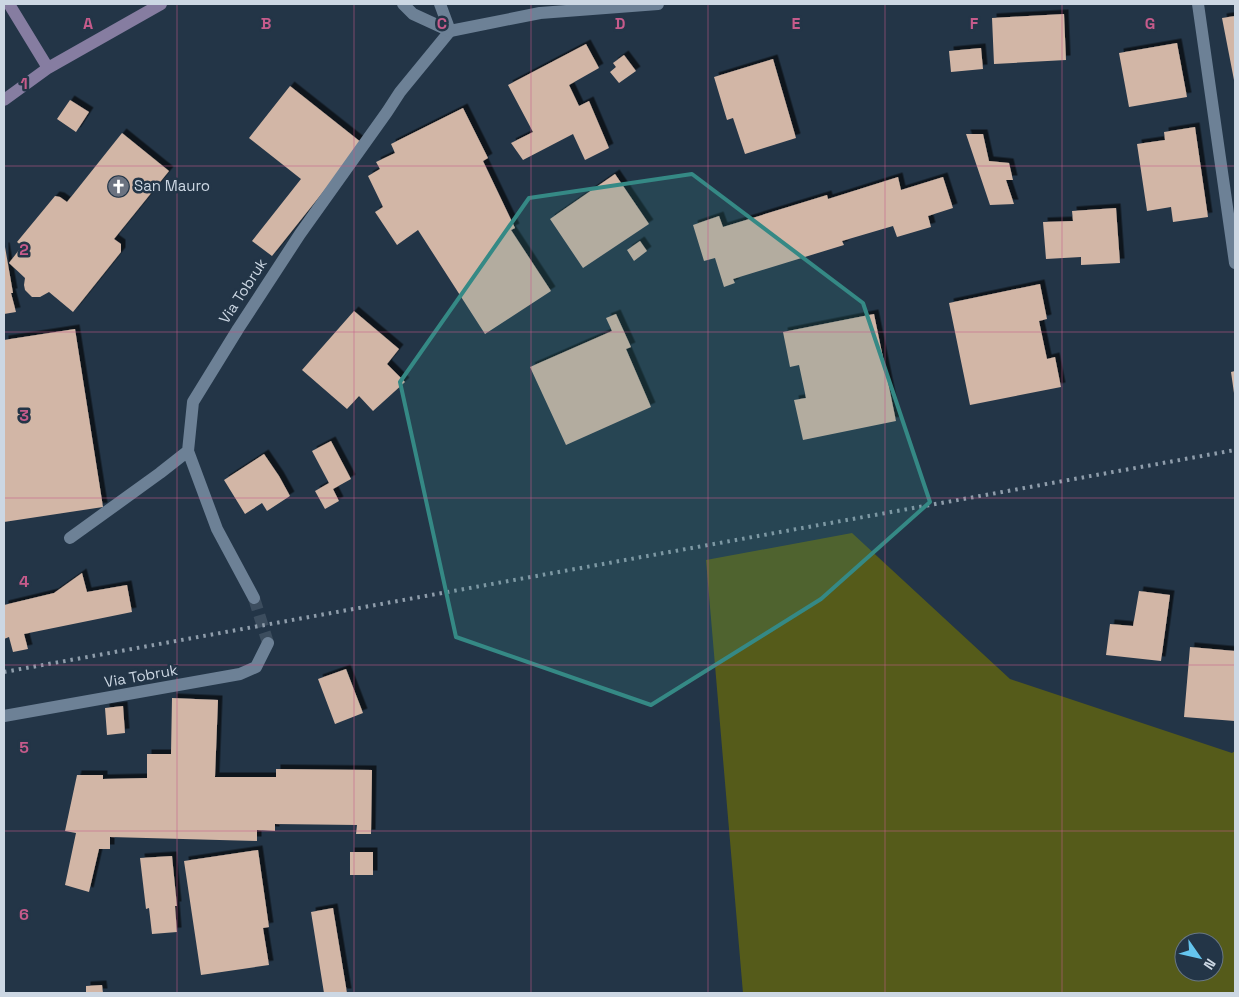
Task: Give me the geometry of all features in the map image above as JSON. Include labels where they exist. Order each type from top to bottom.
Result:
[{"type":"main road","points":[[9,4],[48,68]]},
{"type":"main road","points":[[4,100],[48,68],[161,4]]},
{"type":"street","points":[[403,4],[413,14],[450,31],[540,13],[658,4]]},
{"type":"street","points":[[440,4],[450,31]]},
{"type":"street","points":[[1198,4],[1235,263]]},
{"type":"street","name":"Via Tobruk","points":[[254,598],[217,529],[188,451],[193,402],[300,234],[388,112],[400,92],[450,31]]},
{"type":"street","points":[[70,538],[188,451]]},
{"type":"street","name":"Via Tobruk","points":[[4,716],[240,674],[256,667],[268,643]]},
{"type":"highlighted area","points":[[692,174],[863,303],[930,502],[821,599],[651,705],[456,637],[400,382],[529,198]]},
{"type":"green space","points":[[852,533],[1010,679],[1232,753],[1235,751],[1235,993],[743,993],[706,560]]},
{"type":"building","points":[[1064,14],[1066,60],[994,64],[992,18]]},
{"type":"building","points":[[1235,16],[1235,80],[1234,80],[1222,18]]},
{"type":"building","points":[[1177,43],[1187,97],[1129,107],[1119,53]]},
{"type":"building","points":[[586,44],[599,68],[569,85],[579,106],[589,101],[609,148],[585,160],[573,134],[523,160],[511,143],[533,132],[508,85]]},
{"type":"building","points":[[981,48],[983,69],[951,72],[949,51]]},
{"type":"building","points":[[624,55],[636,71],[619,83],[610,72],[616,67],[613,63]]},
{"type":"building","points":[[773,59],[796,138],[745,154],[733,118],[727,120],[714,77]]},
{"type":"building","points":[[290,86],[362,143],[272,256],[252,241],[301,179],[249,138]]},
{"type":"building","points":[[70,100],[89,112],[76,132],[57,119]]},
{"type":"building","points":[[463,108],[488,158],[483,161],[515,228],[511,230],[551,291],[485,334],[418,230],[397,245],[375,212],[383,207],[368,176],[380,169],[376,162],[395,153],[391,144]]},
{"type":"building","points":[[1195,127],[1208,217],[1173,222],[1171,207],[1147,211],[1137,144],[1165,140],[1164,132]]},
{"type":"building","points":[[122,133],[169,171],[114,239],[121,244],[121,252],[73,312],[49,292],[40,297],[32,297],[25,290],[25,278],[9,263],[22,246],[17,242],[55,196],[67,202]]},
{"type":"building","points":[[966,134],[983,134],[989,161],[1009,163],[1013,180],[1006,180],[1014,204],[990,205]]},
{"type":"building","points":[[615,174],[649,224],[583,268],[550,219]]},
{"type":"building","points":[[898,177],[901,190],[943,177],[953,208],[928,216],[931,227],[897,237],[893,226],[842,241],[844,245],[733,279],[735,283],[724,287],[715,258],[704,261],[693,225],[719,216],[723,227],[827,195],[828,199]]},
{"type":"building","points":[[1116,208],[1120,263],[1081,265],[1081,257],[1046,259],[1043,222],[1073,221],[1072,211]]},
{"type":"building","points":[[640,241],[647,251],[634,261],[627,250]]},
{"type":"building","points":[[4,247],[16,312],[4,314]]},
{"type":"building","points":[[1040,284],[1047,319],[1039,321],[1047,359],[1055,357],[1061,387],[970,405],[949,303]]},
{"type":"building","points":[[354,311],[399,349],[387,364],[405,382],[373,411],[359,396],[347,409],[302,370]]},
{"type":"building","points":[[616,314],[631,347],[626,349],[651,407],[566,445],[530,367],[612,331],[606,318]]},
{"type":"building","points":[[874,314],[896,421],[803,440],[794,400],[806,398],[799,365],[790,367],[783,332]]},
{"type":"building","points":[[75,329],[103,507],[4,522],[4,340]]},
{"type":"building","points":[[1235,371],[1235,393],[1234,393],[1231,372]]},
{"type":"building","points":[[331,441],[351,479],[333,489],[339,501],[325,509],[315,491],[329,483],[312,451]]},
{"type":"building","points":[[264,454],[290,496],[267,511],[262,503],[245,514],[224,480]]},
{"type":"building","points":[[82,573],[87,592],[127,585],[132,612],[24,634],[28,649],[13,652],[9,637],[4,639],[4,605],[54,593]]},
{"type":"building","points":[[1139,591],[1170,595],[1161,661],[1106,655],[1110,624],[1133,626]]},
{"type":"building","points":[[1190,647],[1235,651],[1235,721],[1184,717]]},
{"type":"building","points":[[346,669],[363,713],[335,724],[318,679]]},
{"type":"building","points":[[172,698],[218,700],[215,777],[276,777],[276,769],[372,770],[371,834],[356,834],[357,825],[275,824],[275,831],[257,830],[257,841],[110,837],[110,849],[99,849],[89,892],[65,885],[76,833],[65,831],[77,775],[103,775],[103,779],[147,778],[147,754],[171,754]]},
{"type":"building","points":[[123,706],[125,733],[107,735],[105,708]]},
{"type":"building","points":[[258,850],[269,927],[263,928],[269,965],[201,975],[184,861]]},
{"type":"building","points":[[350,852],[373,852],[373,875],[350,875]]},
{"type":"building","points":[[172,856],[177,906],[175,906],[177,932],[152,934],[149,908],[146,909],[140,858]]},
{"type":"building","points":[[333,908],[347,993],[324,993],[311,912]]},
{"type":"building","points":[[102,985],[103,993],[86,993],[86,986]]},
{"type":"tunnel","points":[[254,598],[268,643]]},
{"type":"railway","points":[[4,672],[1235,450]]},
{"type":"place","name":"San Mauro","points":[[118,186]]}]
